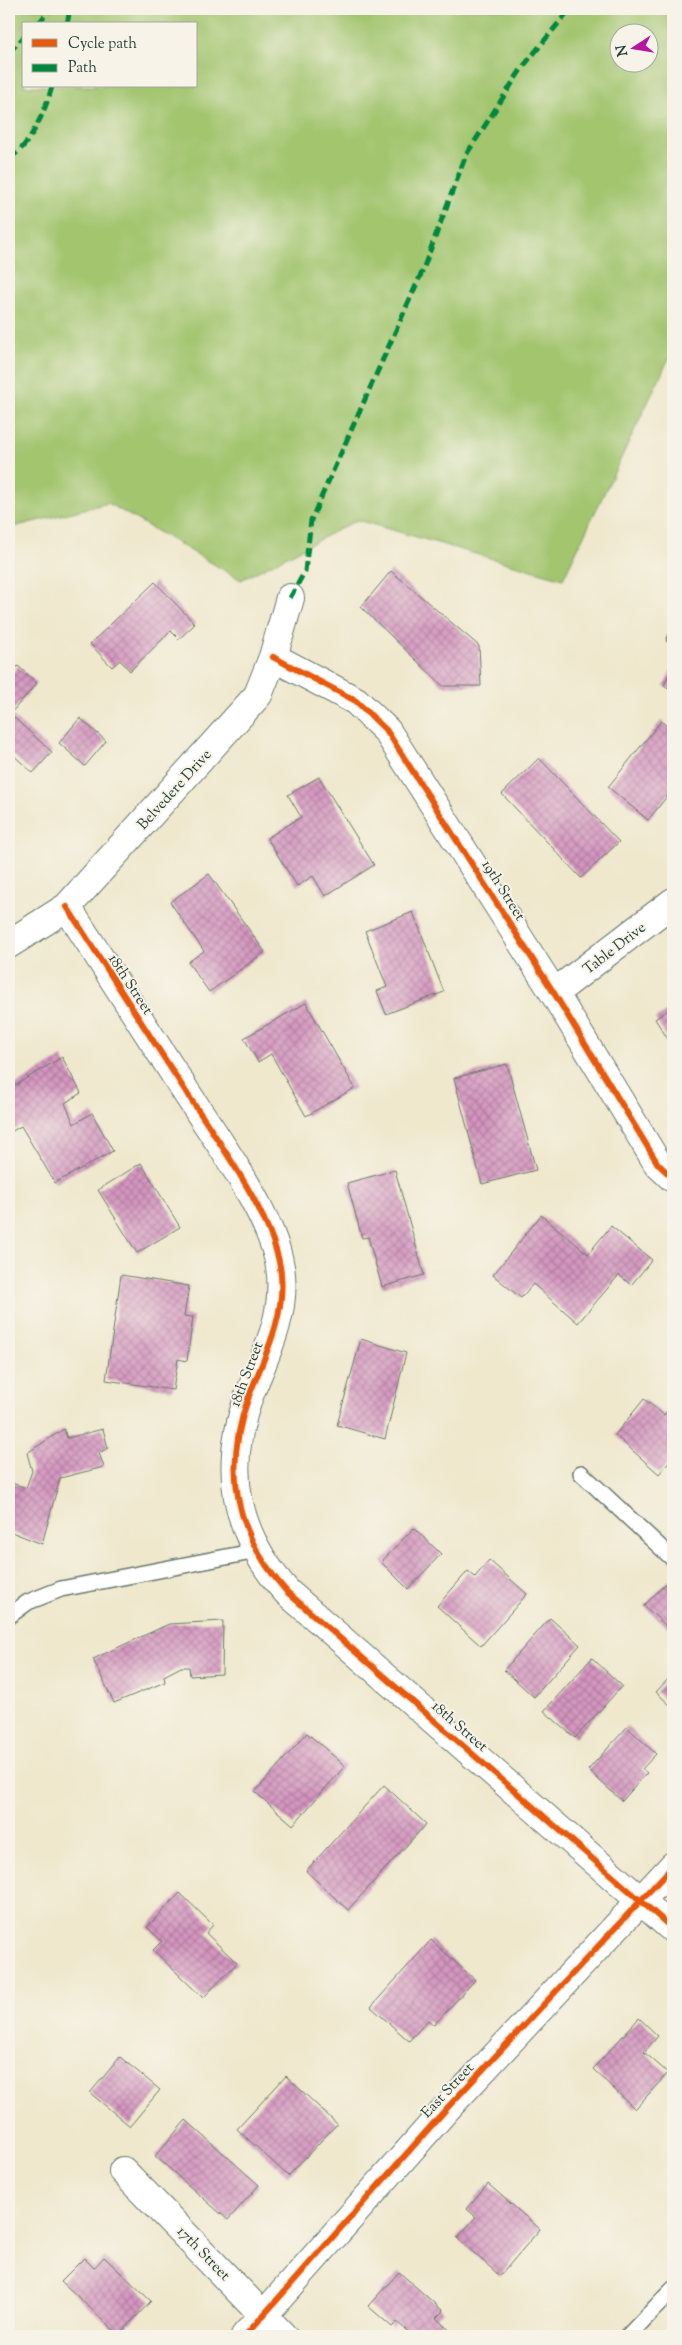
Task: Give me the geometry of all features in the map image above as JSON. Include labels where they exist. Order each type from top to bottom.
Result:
[{"type":"street","name":"Belvedere Drive","points":[[9,944],[67,908],[258,695],[273,657],[290,598]]},
{"type":"street","name":"19th Street","points":[[273,657],[356,701],[386,731],[554,994],[658,1164],[673,1178]]},
{"type":"street","name":"Table Drive","points":[[554,994],[673,902]]},
{"type":"street","name":"18th Street","points":[[67,908],[229,1158],[258,1207],[274,1248],[281,1274],[280,1304],[274,1336],[249,1398],[240,1428],[234,1464],[244,1525],[271,1574],[287,1592],[673,1929]]},
{"type":"street","name":"East Street","points":[[245,2336],[448,2107],[673,1866]]},
{"type":"street","name":"17th Street","points":[[123,2171],[283,2336]]},
{"type":"lane","points":[[581,1473],[673,1559]]},
{"type":"lane","points":[[9,1616],[28,1602],[61,1589],[257,1550]]},
{"type":"lane","points":[[628,2336],[673,2289]]},
{"type":"green space","points":[[9,9],[673,9],[673,350],[563,579],[357,520],[241,580],[108,503],[9,528]]},
{"type":"building","points":[[391,571],[479,646],[481,686],[443,686],[361,607]]},
{"type":"building","points":[[155,582],[195,624],[179,639],[171,631],[130,671],[120,660],[112,667],[90,644]]},
{"type":"building","points":[[673,624],[673,645],[666,641]]},
{"type":"building","points":[[18,666],[37,683],[10,714],[52,752],[33,773],[9,751],[9,677]]},
{"type":"building","points":[[673,666],[673,690],[664,686]]},
{"type":"building","points":[[80,718],[106,741],[85,766],[59,743]]},
{"type":"building","points":[[661,721],[673,731],[673,789],[648,820],[608,787]]},
{"type":"building","points":[[539,758],[619,842],[581,878],[502,794]]},
{"type":"building","points":[[319,777],[374,865],[325,896],[313,876],[297,886],[267,838],[301,817],[288,795]]},
{"type":"building","points":[[209,874],[265,952],[209,992],[188,962],[204,951],[170,902]]},
{"type":"building","points":[[413,912],[444,992],[386,1014],[377,991],[387,987],[365,931]]},
{"type":"building","points":[[306,1003],[355,1088],[306,1116],[271,1054],[258,1062],[244,1038]]},
{"type":"building","points":[[673,1007],[673,1047],[655,1019]]},
{"type":"building","points":[[62,1057],[81,1093],[65,1103],[74,1124],[92,1113],[113,1151],[55,1183],[21,1126],[9,1133],[9,1089]]},
{"type":"building","points":[[507,1064],[536,1170],[482,1184],[454,1078]]},
{"type":"building","points":[[141,1163],[180,1227],[137,1253],[98,1190]]},
{"type":"building","points":[[395,1170],[424,1275],[382,1287],[368,1237],[362,1238],[347,1183]]},
{"type":"building","points":[[541,1215],[588,1254],[611,1226],[652,1260],[631,1285],[619,1275],[578,1323],[533,1284],[521,1298],[493,1275]]},
{"type":"building","points":[[121,1275],[189,1286],[184,1316],[193,1317],[187,1361],[178,1359],[173,1390],[106,1380]]},
{"type":"building","points":[[361,1339],[406,1353],[385,1439],[337,1425]]},
{"type":"building","points":[[644,1399],[664,1415],[673,1406],[673,1458],[659,1474],[615,1435]]},
{"type":"building","points":[[64,1429],[67,1438],[103,1429],[108,1448],[99,1453],[104,1467],[60,1478],[42,1544],[9,1531],[9,1482],[26,1488],[32,1471],[27,1453]]},
{"type":"building","points":[[414,1528],[441,1554],[408,1589],[381,1562]]},
{"type":"building","points":[[489,1560],[527,1594],[481,1646],[437,1606],[468,1571],[475,1577]]},
{"type":"building","points":[[669,1580],[673,1584],[673,1632],[644,1606]]},
{"type":"building","points":[[550,1618],[580,1645],[534,1697],[504,1670]]},
{"type":"building","points":[[223,1621],[222,1674],[190,1676],[189,1667],[181,1667],[164,1676],[165,1682],[114,1703],[93,1659],[169,1624]]},
{"type":"building","points":[[592,1658],[622,1686],[575,1738],[544,1711]]},
{"type":"building","points":[[673,1674],[673,1708],[656,1692]]},
{"type":"building","points":[[627,1727],[656,1754],[642,1769],[647,1773],[622,1801],[588,1770]]},
{"type":"building","points":[[307,1733],[345,1766],[293,1825],[255,1792]]},
{"type":"building","points":[[384,1785],[426,1824],[348,1910],[306,1871]]},
{"type":"building","points":[[180,1893],[213,1925],[206,1933],[237,1963],[203,1998],[153,1950],[162,1941],[147,1927]]},
{"type":"building","points":[[431,1940],[475,1980],[434,2025],[428,2020],[409,2041],[371,2007]]},
{"type":"building","points":[[639,2018],[658,2036],[644,2052],[668,2073],[635,2109],[593,2069]]},
{"type":"building","points":[[120,2057],[160,2090],[130,2126],[90,2093]]},
{"type":"building","points":[[286,2076],[337,2124],[288,2176],[237,2129]]},
{"type":"building","points":[[186,2120],[259,2185],[228,2220],[155,2156]]},
{"type":"building","points":[[488,2184],[540,2229],[500,2276],[457,2238],[476,2217],[467,2209]]},
{"type":"building","points":[[104,2257],[151,2301],[119,2335],[61,2281],[84,2258],[94,2268]]},
{"type":"building","points":[[399,2272],[443,2311],[436,2318],[456,2336],[413,2336],[397,2322],[392,2327],[368,2306]]},
{"type":"marked path","points":[[40,22],[50,9]]},
{"type":"marked path","points":[[67,22],[70,9]]},
{"type":"marked path","points":[[290,598],[305,571],[311,520],[422,272],[466,155],[522,68],[570,9]]},
{"type":"marked path","points":[[9,52],[22,39]]},
{"type":"marked path","points":[[9,158],[30,137],[46,105],[51,88]]},
{"type":"cycle path","points":[[273,657],[356,701],[387,731],[554,993],[658,1164],[673,1178]]},
{"type":"cycle path","points":[[67,907],[230,1158],[258,1206],[277,1254],[281,1275],[280,1307],[277,1322],[249,1396],[236,1450],[235,1475],[238,1500],[245,1524],[255,1547],[269,1570],[287,1592],[673,1929]]},
{"type":"cycle path","points":[[245,2336],[448,2107],[673,1866]]}]
